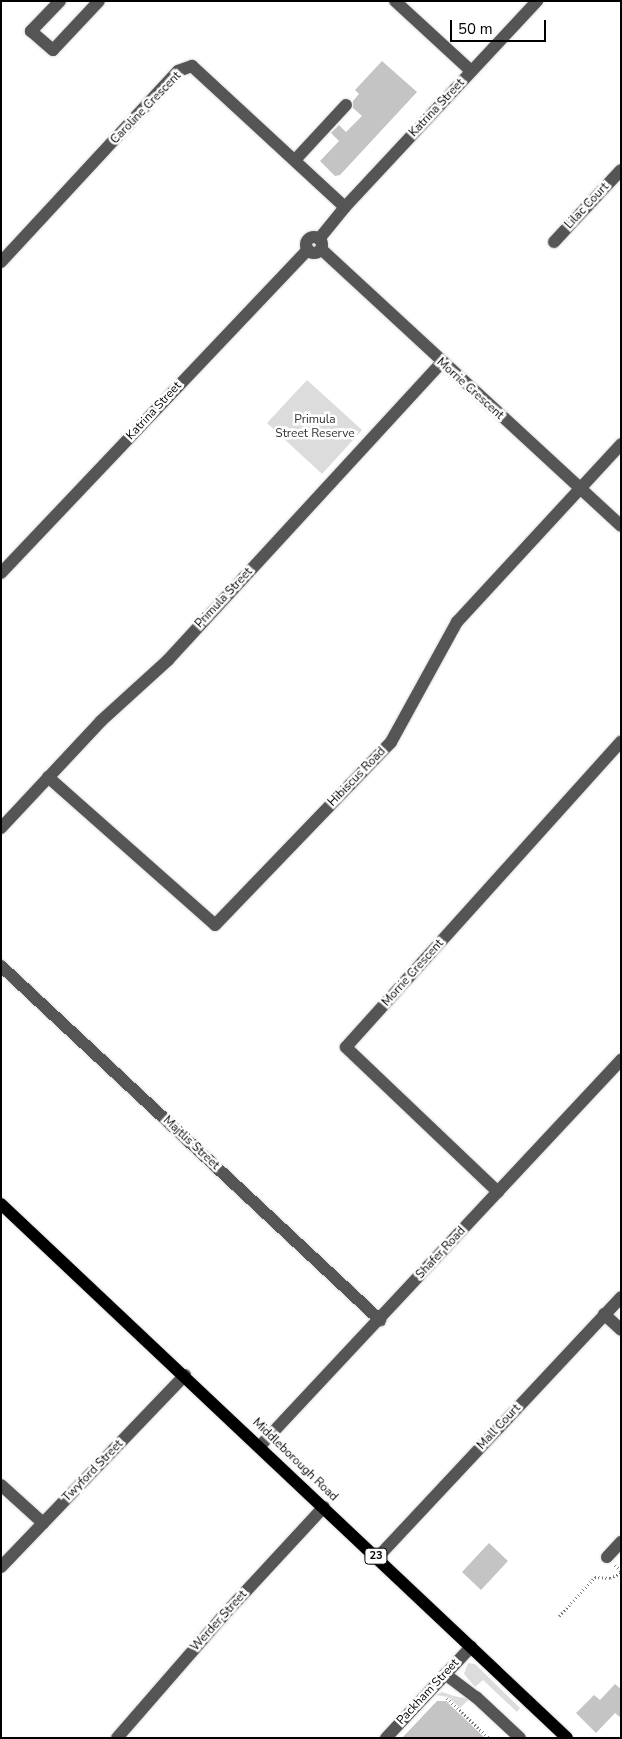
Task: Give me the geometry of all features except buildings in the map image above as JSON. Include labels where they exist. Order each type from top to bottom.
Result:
[{"type":"main road","name":"Middleborough Road","points":[[1,1204],[185,1375],[566,1738]]},
{"type":"street","points":[[60,1],[31,32],[53,50],[99,1]]},
{"type":"street","points":[[395,1],[471,71]]},
{"type":"street","name":"Katrina Street","points":[[1,573],[316,246],[345,207],[537,1]]},
{"type":"street","name":"Caroline Crescent","points":[[1,262],[178,71],[192,66],[205,75],[345,207]]},
{"type":"street","points":[[295,160],[346,105]]},
{"type":"street","name":"Lilac Court","points":[[554,242],[621,170]]},
{"type":"street","name":"Morrie Crescent","points":[[316,246],[441,363],[621,526]]},
{"type":"street","name":"Primula Street","points":[[1,828],[101,721],[168,660],[441,363]]},
{"type":"street","name":"Hibiscus Road","points":[[48,777],[215,925],[391,742],[457,622],[621,444]]},
{"type":"street","name":"Morrie Crescent","points":[[498,1192],[346,1047],[621,742]]},
{"type":"street","name":"Majtlis Street","points":[[1,966],[380,1320]]},
{"type":"street","name":"Shafer Road","points":[[260,1446],[380,1320],[621,1060]]},
{"type":"street","name":"Mall Court","points":[[377,1558],[621,1297]]},
{"type":"street","points":[[604,1314],[621,1330]]},
{"type":"street","name":"Twyford Street","points":[[1,1567],[185,1375]]},
{"type":"street","points":[[1,1485],[43,1523]]},
{"type":"street","name":"Werder Street","points":[[117,1738],[222,1617],[324,1507]]},
{"type":"street","points":[[607,1557],[621,1542]]},
{"type":"street","name":"Packham Street","points":[[386,1738],[471,1647]]},
{"type":"street","points":[[446,1674],[476,1697],[520,1738]]},
{"type":"path","points":[[559,1616],[595,1577],[610,1578],[621,1573]]},
{"type":"path","points":[[447,1698],[489,1738]]},
{"type":"green space","name":"Primula Street Reserve","points":[[307,380],[362,430],[322,474],[267,423]]},
{"type":"green space","points":[[468,1663],[475,1664],[520,1708],[517,1712],[483,1680],[475,1687],[464,1674]]},
{"type":"green space","points":[[442,1692],[469,1699],[460,1708],[448,1697],[436,1695]]}]
